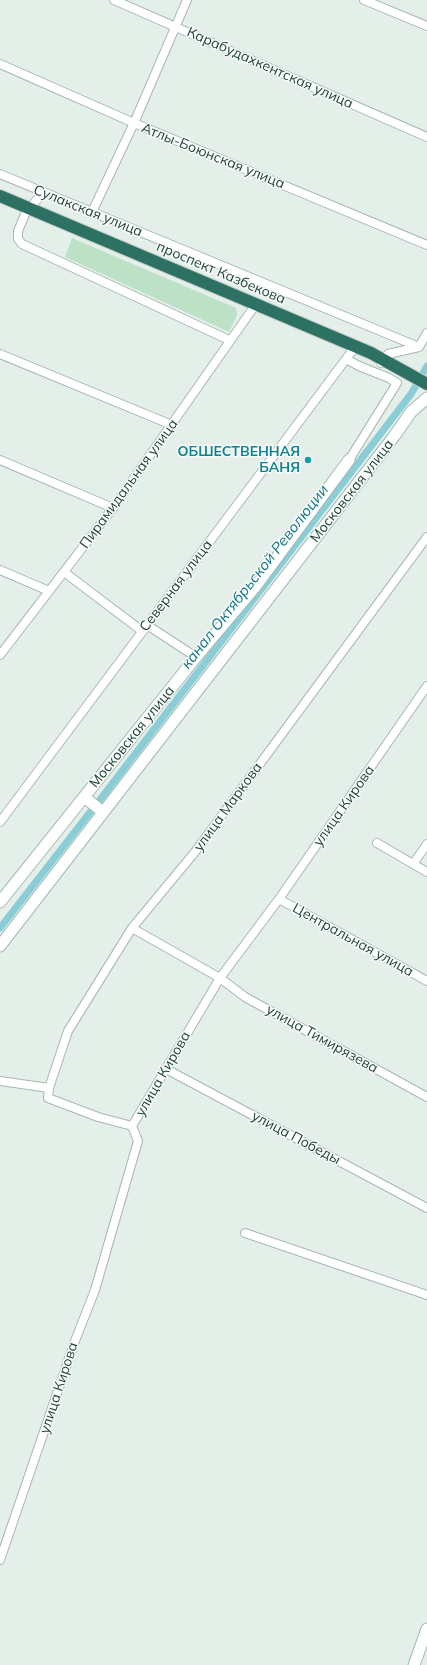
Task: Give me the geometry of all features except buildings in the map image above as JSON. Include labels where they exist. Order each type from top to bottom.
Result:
[{"type":"highway","name":"проспект Казбекова","points":[[0,196],[28,210],[255,306],[382,362],[426,388]]},
{"type":"highway","name":"проспект Казбекова","points":[[0,202],[28,210]]},
{"type":"highway","name":"проспект Казбекова","points":[[255,306],[349,355],[382,362]]},
{"type":"main road","name":"Московская улица","points":[[0,946],[395,435],[426,388]]},
{"type":"main road","name":"Московская улица","points":[[0,902],[196,657],[255,587],[349,460]]},
{"type":"main road","points":[[84,797],[103,812]]},
{"type":"main road","points":[[416,1665],[427,1628]]},
{"type":"main road","points":[[416,1665],[427,1634]]},
{"type":"street","name":"Карабудахкентская улица","points":[[114,0],[427,137]]},
{"type":"street","points":[[92,212],[134,123],[187,0]]},
{"type":"street","points":[[369,1],[427,26]]},
{"type":"street","name":"Атлы-Боюнская улица","points":[[0,64],[134,123],[427,245]]},
{"type":"street","name":"Сулакская улица","points":[[0,174],[420,347]]},
{"type":"street","points":[[44,193],[28,210],[18,231],[18,239],[22,244],[229,340]]},
{"type":"street","name":"Пирамидальная улица","points":[[0,655],[113,508],[172,425],[229,340],[255,306]]},
{"type":"street","points":[[382,362],[388,354],[420,347],[427,333]]},
{"type":"street","points":[[0,354],[172,425]]},
{"type":"street","name":"Московская улица","points":[[349,355],[359,366],[389,378],[397,383],[349,460]]},
{"type":"street","name":"Северная улица","points":[[0,822],[349,355]]},
{"type":"street","points":[[0,460],[113,508]]},
{"type":"street","name":"улица Маркова","points":[[49,1088],[68,1030],[132,928],[195,852],[427,537]]},
{"type":"street","points":[[0,570],[49,591]]},
{"type":"street","points":[[64,572],[144,628],[196,657]]},
{"type":"street","name":"улица Кирова","points":[[0,1560],[75,1341],[95,1290],[138,1141],[132,1126],[220,978],[279,899],[427,686]]},
{"type":"street","points":[[377,843],[427,872]]},
{"type":"street","points":[[413,864],[427,844]]},
{"type":"street","name":"Центральная улица","points":[[279,899],[427,981]]},
{"type":"street","name":"улица Тимирязева","points":[[132,928],[220,978],[245,997],[427,1096]]},
{"type":"street","name":"улица Победы","points":[[166,1069],[427,1208]]},
{"type":"street","points":[[0,1081],[49,1088],[48,1098],[98,1117],[132,1126]]},
{"type":"street","points":[[245,1233],[427,1295]]},
{"type":"green space","points":[[72,238],[236,308],[237,315],[229,332],[65,257]]},
{"type":"waterway","name":"канал Октябрьской Революции","points":[[99,801],[411,394],[427,366]]},
{"type":"waterway","name":"канал Октябрьской Революции","points":[[0,928],[91,811]]},
{"type":"place","name":"ОБШЕСТВЕННАЯ БАНЯ","points":[[308,460]]}]
